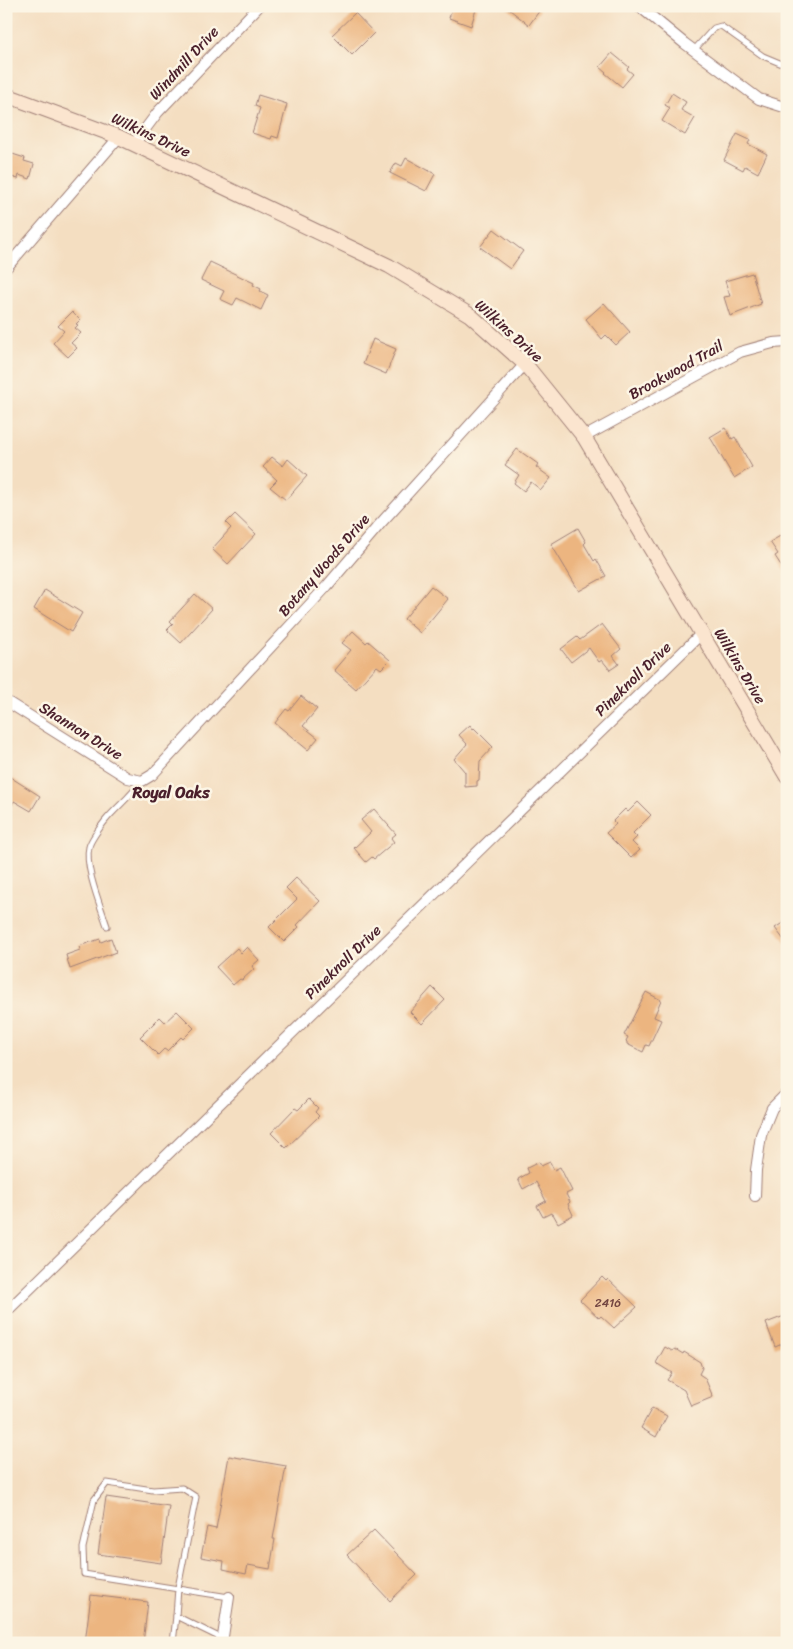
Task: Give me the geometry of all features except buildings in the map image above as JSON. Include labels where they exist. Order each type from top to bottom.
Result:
[{"type":"street","name":"Windmill Drive","points":[[134,144],[158,112],[259,6]]},
{"type":"street","points":[[639,6],[759,99],[787,108]]},
{"type":"street","name":"Wilkins Drive","points":[[6,95],[134,144],[388,266],[470,315],[525,364],[584,437],[787,777]]},
{"type":"street","points":[[6,268],[119,137]]},
{"type":"street","name":"Brookwood Trail","points":[[584,437],[740,352],[772,343],[787,342]]},
{"type":"street","name":"Botany Woods Drive","points":[[142,781],[152,775],[314,600],[525,364]]},
{"type":"street","name":"Pineknoll Drive","points":[[6,1312],[702,633]]},
{"type":"street","name":"Shannon Drive","points":[[6,701],[128,778],[142,781]]},
{"type":"street","points":[[755,1196],[756,1170],[761,1136],[772,1108],[787,1093]]},
{"type":"street","points":[[222,1641],[229,1598]]},
{"type":"lane","points":[[694,50],[714,28],[722,26],[764,56],[787,66]]},
{"type":"lane","points":[[107,926],[92,878],[89,847],[105,821],[142,781]]},
{"type":"lane","points":[[173,1643],[178,1588],[196,1497],[182,1488],[153,1490],[107,1483],[94,1500],[83,1548],[84,1574],[178,1588],[229,1598]]},
{"type":"lane","points":[[176,1616],[222,1641]]},
{"type":"district","name":"Royal Oaks","points":[[171,792]]}]
